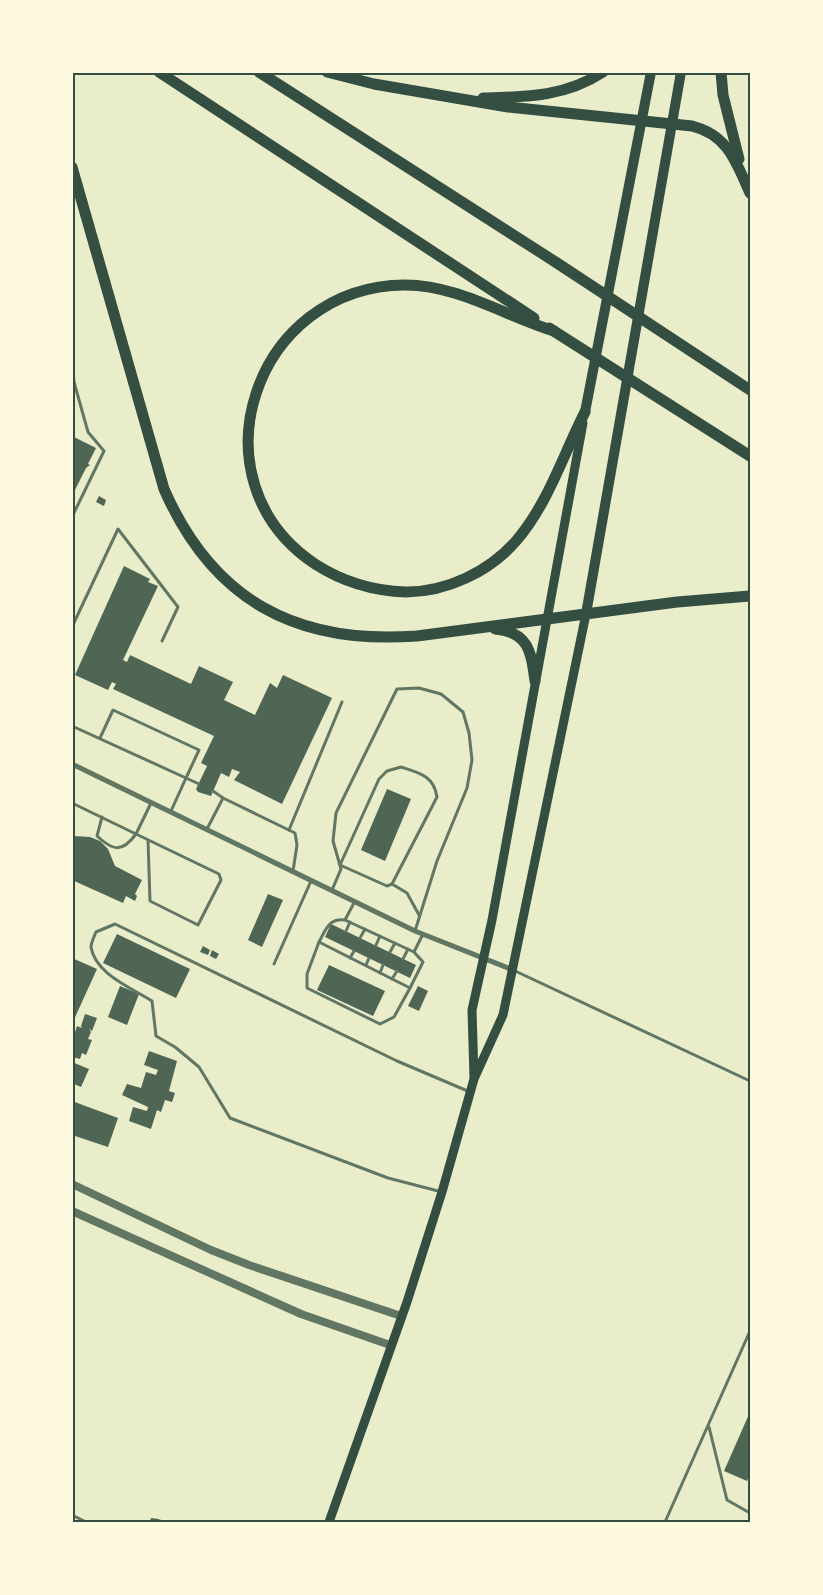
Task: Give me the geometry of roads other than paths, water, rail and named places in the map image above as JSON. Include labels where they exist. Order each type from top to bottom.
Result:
[{"type":"highway","points":[[159,72],[554,331],[750,456]]},
{"type":"highway","points":[[259,72],[558,263],[750,390]]},
{"type":"highway","points":[[326,72],[374,84],[508,107],[707,130],[718,137],[726,146],[750,193]]},
{"type":"highway","points":[[459,98],[534,97],[555,94],[574,88],[603,72]]},
{"type":"highway","points":[[554,331],[469,298],[407,285],[355,292],[332,301],[314,312],[278,347],[256,391],[250,416],[251,467],[258,493],[277,528],[291,545],[343,580],[391,592],[415,592],[439,588],[466,578],[492,563],[515,542],[550,488],[585,412],[651,72]]},
{"type":"highway","points":[[586,614],[681,72]]},
{"type":"highway","points":[[721,72],[724,95],[742,176]]},
{"type":"highway","points":[[72,167],[164,489],[177,519],[201,554],[236,589],[263,608],[293,623],[340,634],[379,639],[481,628],[677,602],[750,596]]},
{"type":"highway","points":[[481,628],[514,633],[526,643],[530,651],[535,681]]},
{"type":"main road","points":[[474,1080],[472,1010],[492,920],[585,412]]},
{"type":"main road","points":[[328,1522],[401,1316],[442,1192],[474,1080],[503,1015],[586,614]]},
{"type":"street","points":[[72,764],[415,931],[483,960],[513,970]]},
{"type":"street","points":[[72,1184],[226,1256],[401,1316]]},
{"type":"street","points":[[72,1211],[301,1314],[390,1345]]},
{"type":"lane","points":[[72,359],[74,382],[88,432],[104,451],[72,517]]},
{"type":"lane","points":[[72,626],[118,529],[178,608],[162,640]]},
{"type":"lane","points":[[332,891],[341,869],[333,841],[336,813],[397,689],[419,688],[441,694],[463,712],[469,733],[472,760],[467,788],[436,862],[415,931]]},
{"type":"lane","points":[[289,830],[342,702]]},
{"type":"lane","points":[[100,738],[113,710],[199,750],[171,811]]},
{"type":"lane","points":[[72,726],[199,784]]},
{"type":"lane","points":[[401,767],[424,774],[436,789],[438,798],[392,884],[387,886],[340,865],[379,779],[394,768],[401,767]]},
{"type":"lane","points":[[213,791],[223,798],[295,833],[297,845],[293,872]]},
{"type":"lane","points":[[207,829],[223,798]]},
{"type":"lane","points":[[72,803],[219,874],[221,880],[198,925],[152,904],[149,898],[148,840]]},
{"type":"lane","points":[[102,817],[97,836],[112,848],[121,848],[128,844],[136,834],[152,803]]},
{"type":"lane","points":[[274,964],[311,880]]},
{"type":"lane","points":[[392,884],[407,893],[420,915]]},
{"type":"lane","points":[[345,920],[355,902]]},
{"type":"lane","points":[[336,919],[350,922],[414,952],[423,962],[394,1017],[380,1024],[307,988],[307,974],[328,924],[336,919]]},
{"type":"lane","points":[[346,931],[350,922]]},
{"type":"lane","points":[[442,1192],[388,1178],[230,1118],[199,1066],[175,1046],[156,1036],[152,1001],[110,975],[96,963],[91,946],[96,932],[115,924],[397,1061],[470,1092]]},
{"type":"lane","points":[[360,938],[365,929]]},
{"type":"lane","points":[[414,952],[423,934]]},
{"type":"lane","points":[[376,945],[380,936]]},
{"type":"lane","points":[[319,942],[410,988]]},
{"type":"lane","points":[[390,952],[395,943]]},
{"type":"lane","points":[[336,950],[339,944]]},
{"type":"lane","points":[[403,959],[408,949]]},
{"type":"lane","points":[[350,958],[354,951]]},
{"type":"lane","points":[[366,966],[369,958]]},
{"type":"lane","points":[[380,973],[384,965]]},
{"type":"lane","points":[[513,970],[750,1081]]},
{"type":"lane","points":[[392,979],[397,971]]},
{"type":"lane","points":[[665,1522],[709,1427],[750,1331]]},
{"type":"lane","points":[[709,1427],[727,1500],[749,1512],[750,1518]]},
{"type":"lane","points":[[72,1516],[86,1522]]}]
